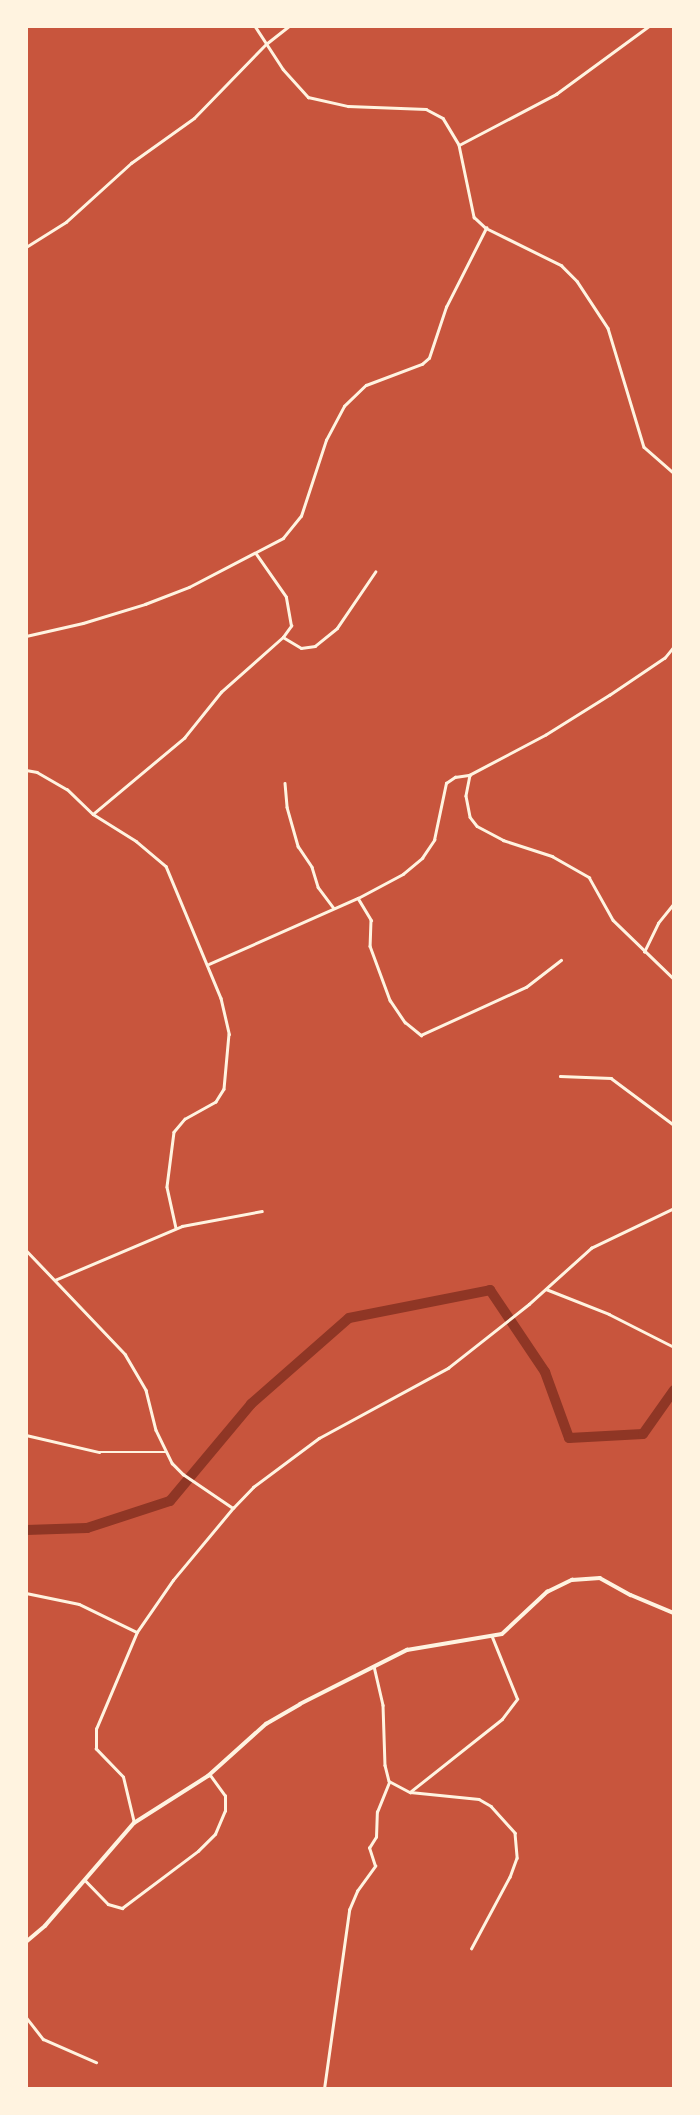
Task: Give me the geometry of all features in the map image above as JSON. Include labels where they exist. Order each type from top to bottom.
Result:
[{"type":"street","points":[[255,26],[308,97],[348,106],[434,111],[451,125],[459,145],[471,213],[486,228],[542,253],[561,265],[577,281],[608,328],[645,447],[674,473]]},
{"type":"street","points":[[26,247],[66,222],[131,163],[194,118],[266,44],[289,26]]},
{"type":"street","points":[[459,145],[556,94],[649,26]]},
{"type":"street","points":[[26,636],[83,624],[145,604],[256,554],[283,538],[301,516],[326,440],[348,402],[366,385],[426,362],[438,338],[450,298],[486,228]]},
{"type":"street","points":[[93,814],[184,738],[232,682],[283,637],[291,626],[290,608],[274,577],[256,554]]},
{"type":"street","points":[[283,637],[301,648],[315,646],[337,628],[375,572]]},
{"type":"street","points":[[209,964],[358,898],[403,874],[422,858],[434,840],[446,783],[455,777],[470,775],[546,735],[665,658],[674,647]]},
{"type":"street","points":[[26,770],[37,772],[67,789],[93,814],[136,841],[166,866],[191,931],[209,964],[229,1034],[224,1090],[216,1102],[185,1119],[174,1132],[167,1186],[176,1228]]},
{"type":"street","points":[[470,775],[466,806],[473,822],[503,840],[552,856],[582,870],[595,884],[613,919],[674,979]]},
{"type":"street","points":[[285,783],[287,807],[298,846],[312,867],[318,887],[334,908]]},
{"type":"street","points":[[358,898],[371,920],[370,946],[390,1000],[405,1022],[419,1035],[426,1035],[478,1007],[526,987],[561,960]]},
{"type":"street","points":[[644,952],[664,913],[674,903]]},
{"type":"street","points":[[560,1076],[611,1078],[674,1125]]},
{"type":"street","points":[[134,1823],[123,1777],[96,1749],[94,1736],[137,1632],[173,1580],[233,1508],[253,1487],[319,1438],[447,1368],[591,1248],[674,1208]]},
{"type":"street","points":[[55,1280],[176,1228],[262,1210]]},
{"type":"street","points":[[26,1250],[125,1354],[146,1390],[156,1430],[166,1452],[183,1474],[233,1508]]},
{"type":"street","points":[[545,1289],[609,1314],[674,1347]]},
{"type":"street","points":[[26,1435],[100,1452],[166,1452]]},
{"type":"street","points":[[26,1942],[45,1926],[134,1823],[210,1774],[266,1724],[374,1666],[413,1648],[492,1637],[512,1626],[547,1592],[572,1580],[587,1577],[600,1578],[631,1595],[674,1613]]},
{"type":"street","points":[[26,1593],[79,1604],[137,1632]]},
{"type":"street","points":[[410,1792],[502,1719],[517,1699],[492,1637]]},
{"type":"street","points":[[324,2089],[349,1910],[356,1891],[375,1866],[369,1848],[376,1837],[377,1812],[389,1781],[385,1765],[383,1704],[374,1666]]},
{"type":"street","points":[[85,1880],[108,1904],[122,1908],[198,1851],[215,1834],[225,1811],[225,1796],[210,1774]]},
{"type":"street","points":[[389,1781],[410,1792],[480,1799],[491,1806],[515,1832],[517,1858],[510,1877],[472,1948]]},
{"type":"street","points":[[26,2017],[44,2039],[96,2062]]},
{"type":"waterway","points":[[26,1530],[87,1528],[170,1501],[251,1404],[349,1318],[490,1290],[545,1372],[569,1438],[643,1434],[674,1390]]}]
